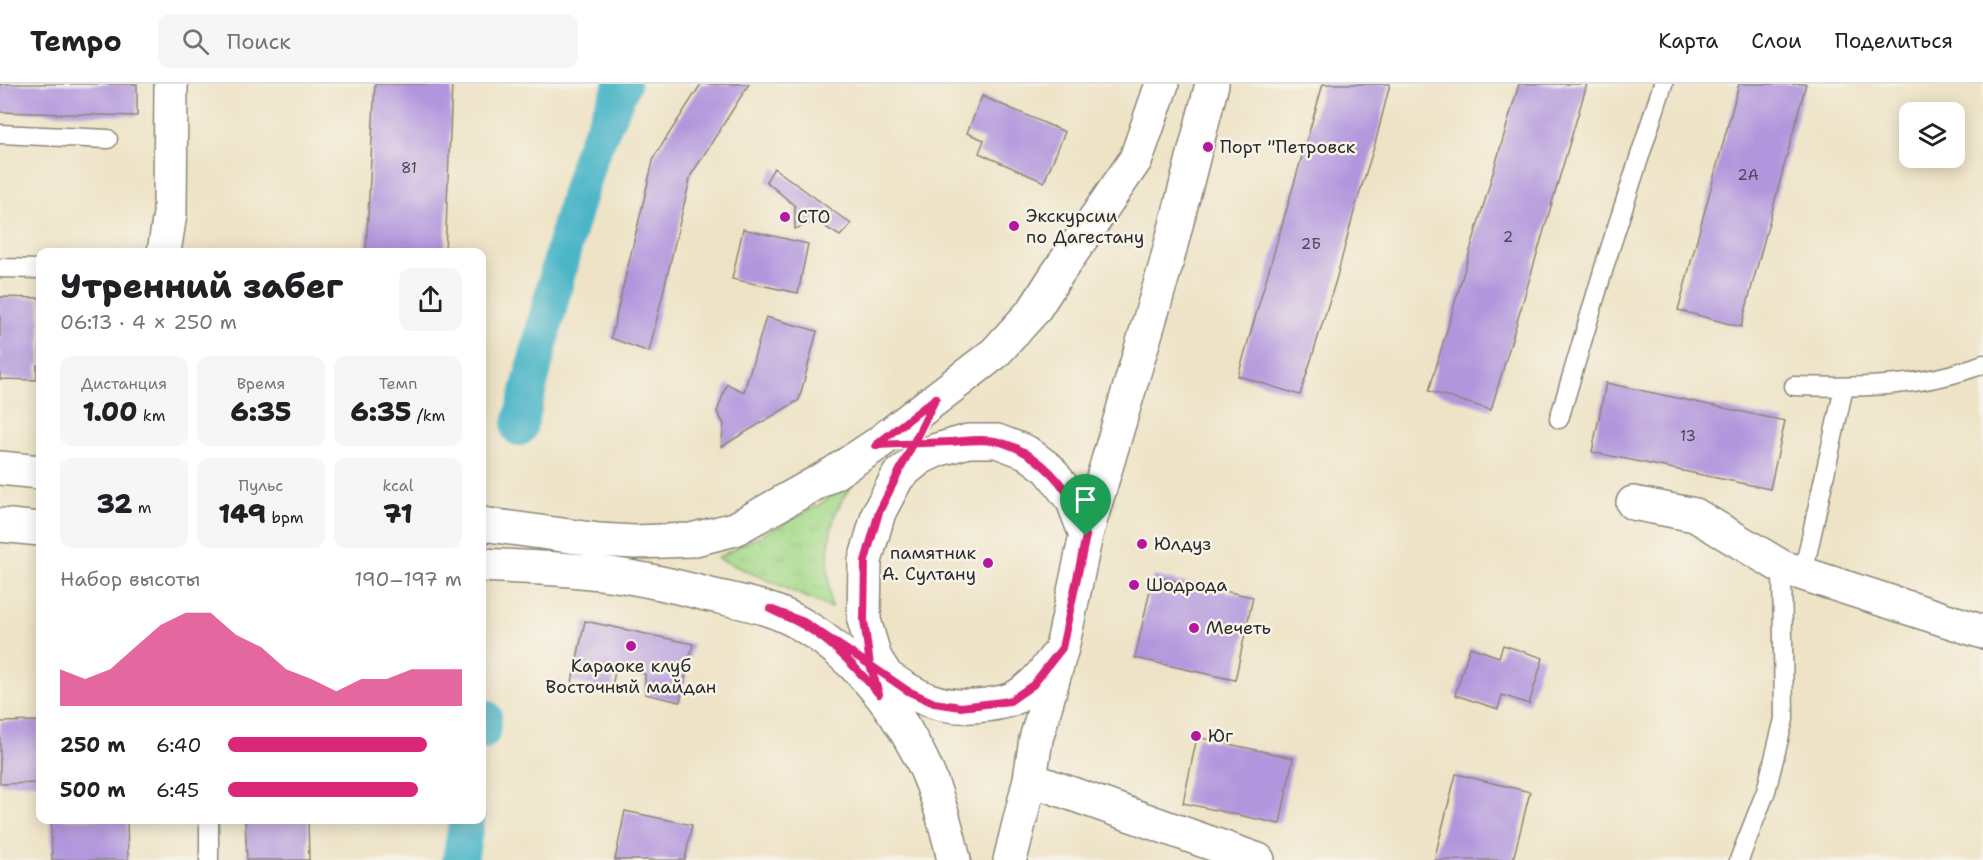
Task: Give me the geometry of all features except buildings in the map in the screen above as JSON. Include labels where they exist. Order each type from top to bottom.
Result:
[{"type":"main road","points":[[165,248],[170,214],[171,84]]},
{"type":"main road","points":[[486,525],[599,540],[663,542],[691,540],[735,529],[834,473],[876,445],[995,352],[1034,310],[1136,159],[1161,84]]},
{"type":"main road","points":[[1010,860],[1030,779],[1036,739],[1062,648],[1086,536],[1165,268],[1212,84]]},
{"type":"main road","points":[[936,398],[879,512],[865,561],[864,620],[875,658],[873,676],[917,750],[939,802],[954,860]]},
{"type":"main road","points":[[898,476],[920,458],[937,450],[968,441]]},
{"type":"main road","points":[[876,445],[997,441],[1026,452],[1049,469],[1072,501],[1086,536]]},
{"type":"main road","points":[[0,468],[36,472]]},
{"type":"main road","points":[[1633,502],[1695,515],[1792,571],[1983,632]]},
{"type":"main road","points":[[0,525],[36,529]]},
{"type":"main road","points":[[486,565],[591,572],[639,578],[770,609],[804,625],[873,676],[934,703],[961,707],[1010,701],[1033,685],[1062,648]]},
{"type":"main road","points":[[1030,779],[1258,860]]},
{"type":"lane","points":[[1559,419],[1663,84]]},
{"type":"lane","points":[[0,134],[108,139]]},
{"type":"lane","points":[[0,268],[36,270]]},
{"type":"lane","points":[[1794,386],[1844,387],[1903,384],[1946,376],[1983,364]]},
{"type":"lane","points":[[1738,860],[1766,791],[1784,718],[1792,571],[1844,387]]},
{"type":"lane","points":[[209,824],[209,860]]},
{"type":"green space","points":[[853,482],[843,498],[832,526],[828,573],[831,608],[717,558],[817,506]]},
{"type":"waterway","points":[[519,428],[569,228],[590,156],[623,84]]},
{"type":"waterway","points":[[460,860],[466,824]]},
{"type":"place","name":"Порт \"Петровск","points":[[1208,147]]},
{"type":"place","name":"СТО","points":[[785,217]]},
{"type":"place","name":"Экскурсии по Дагестану","points":[[1014,226]]},
{"type":"place","name":"Юлдуз","points":[[1142,544]]},
{"type":"place","name":"памятник А. Султану","points":[[988,563]]},
{"type":"place","name":"Шодрода","points":[[1134,585]]},
{"type":"place","name":"Мечеть","points":[[1194,628]]},
{"type":"place","name":"Караоке клуб Восточный майдан","points":[[631,646]]},
{"type":"place","name":"Юг","points":[[1196,736]]},
{"type":"route","points":[[1086,536],[1062,648],[1033,685],[1010,701],[961,707],[934,703],[908,691],[870,665],[879,694],[831,645],[804,625],[770,609],[804,622],[870,665],[864,620],[865,561],[879,512],[898,476],[914,443],[924,423],[936,398],[876,445],[914,443],[934,442],[997,441],[1026,452],[1049,469],[1072,501],[1086,536]]}]
